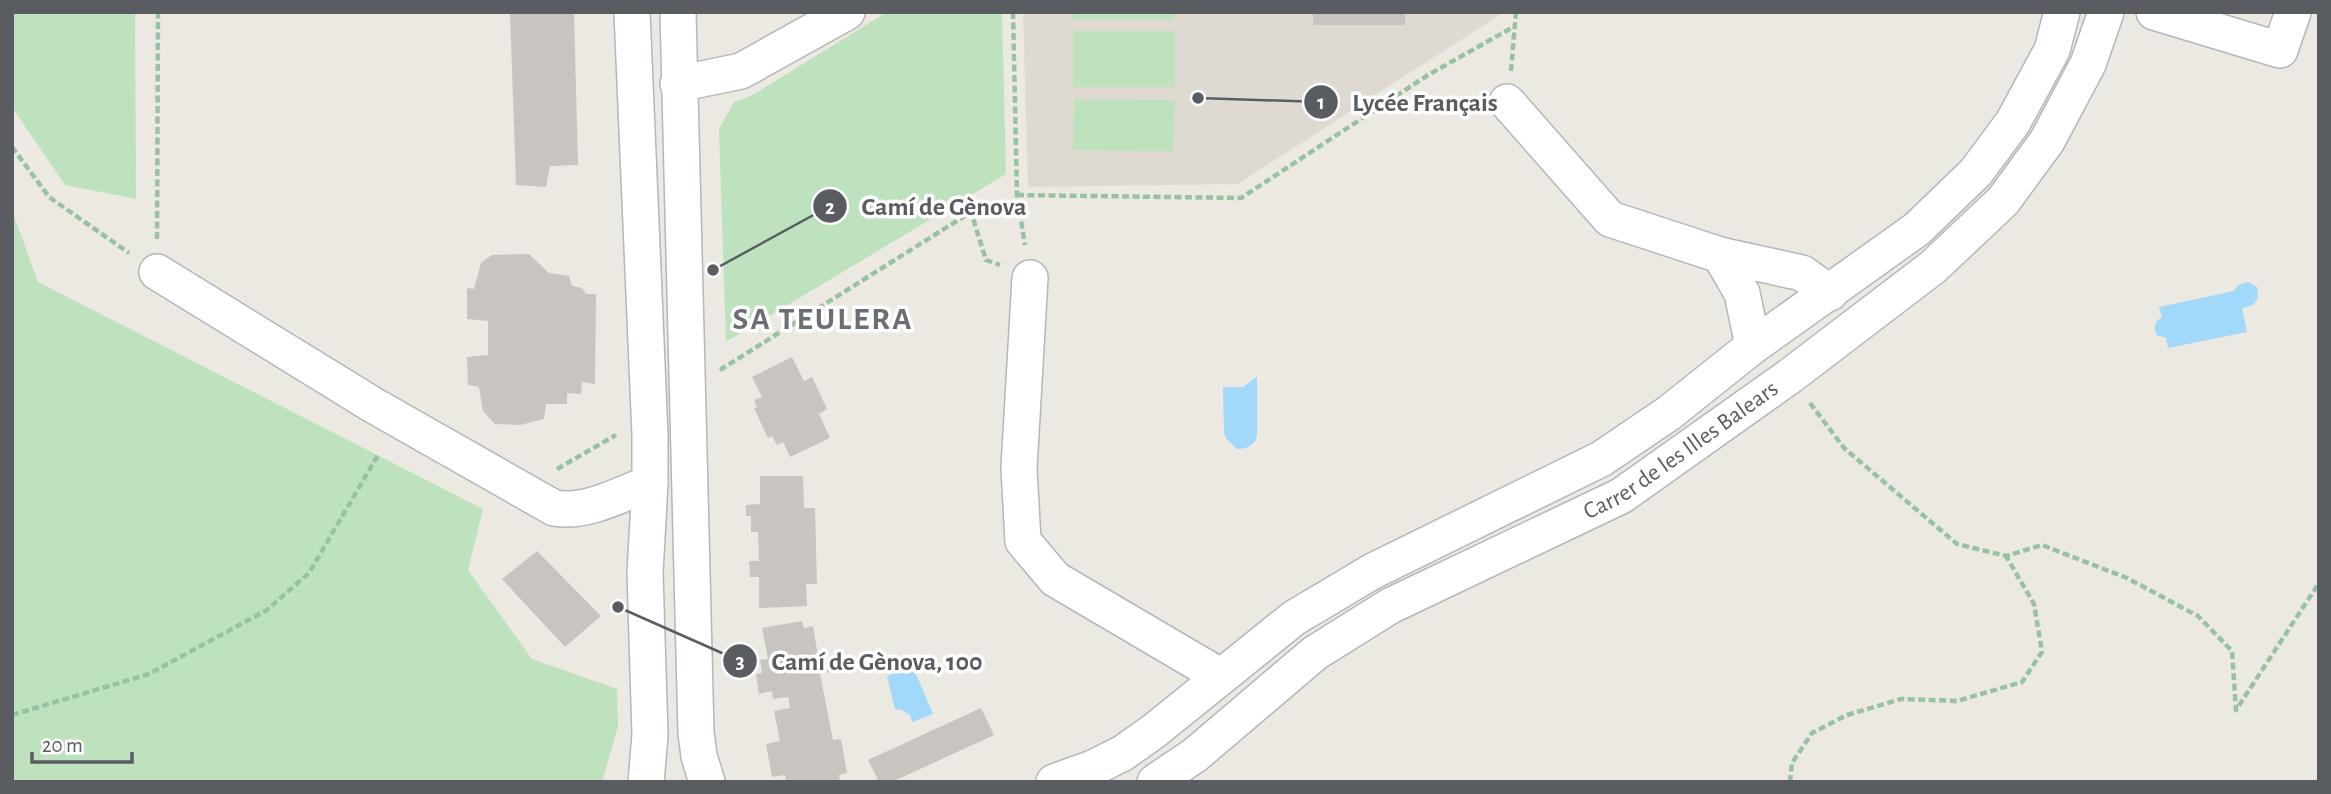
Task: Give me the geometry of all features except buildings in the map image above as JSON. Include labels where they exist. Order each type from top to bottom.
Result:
[{"type":"street","points":[[632,12],[650,435],[645,573],[650,735],[646,782]]},
{"type":"street","points":[[678,12],[696,733],[699,756],[708,782]]},
{"type":"street","points":[[678,84],[741,71],[847,12]]},
{"type":"street","name":"Carrer de les Illes Balears","points":[[1054,782],[1093,768],[1123,753],[1294,618],[1373,570],[1601,459],[1669,413],[1753,346],[1917,229],[1976,172],[2013,122],[2052,50],[2062,12]]},
{"type":"street","name":"Carrer de les Illes Balears","points":[[1155,782],[1195,755],[1315,653],[1390,606],[1621,496],[1790,376],[1933,267],[2003,201],[2046,141],[2088,64],[2106,12]]},
{"type":"street","points":[[2154,12],[2280,50],[2293,12]]},
{"type":"street","points":[[1507,102],[1610,219],[1720,255],[1802,273],[1830,293]]},
{"type":"street","points":[[1673,459],[1700,413],[1768,368],[1808,334],[1830,293],[1877,280],[1925,253],[1968,213],[2003,201]]},
{"type":"street","points":[[1720,255],[1742,293],[1753,346]]},
{"type":"street","points":[[157,272],[373,405],[554,508],[566,511],[581,509],[650,483]]},
{"type":"street","points":[[1030,278],[1019,468],[1023,541],[1055,579],[1220,676]]},
{"type":"path","points":[[157,272],[158,12]]},
{"type":"path","points":[[1013,12],[1017,195],[1030,278]]},
{"type":"path","points":[[1507,102],[1516,12]]},
{"type":"path","points":[[1017,195],[1241,198],[1428,75],[1515,26]]},
{"type":"path","points":[[12,147],[49,197],[157,272]]},
{"type":"path","points":[[717,372],[971,212],[986,260],[1030,278]]},
{"type":"path","points":[[1790,376],[1843,448],[1957,544],[2006,556],[2042,545],[2127,578],[2198,616],[2232,651],[2236,710],[2319,583]]},
{"type":"path","points":[[557,469],[616,435],[650,435]]},
{"type":"path","points":[[12,715],[149,674],[267,610],[309,573],[378,455]]},
{"type":"path","points":[[1790,782],[1792,764],[1812,733],[1847,715],[1901,699],[1957,701],[2022,682],[2042,652],[2034,604],[2006,556]]},
{"type":"shaded area","points":[[1023,12],[1504,12],[1238,184],[1028,187]]},
{"type":"green space","points":[[12,12],[135,12],[136,199],[65,185],[12,107]]},
{"type":"green space","points":[[887,12],[1002,12],[1006,174],[726,342],[719,129],[734,102],[751,96]]},
{"type":"green space","points":[[1073,12],[1174,12],[1174,20],[1073,20]]},
{"type":"green space","points":[[1073,31],[1175,31],[1175,87],[1073,87]]},
{"type":"green space","points":[[1074,99],[1175,100],[1173,151],[1073,150]]},
{"type":"green space","points":[[12,210],[38,282],[483,509],[468,570],[532,659],[617,689],[618,726],[602,782],[12,782]]},
{"type":"water","points":[[2248,282],[2257,287],[2258,298],[2253,305],[2242,308],[2247,332],[2168,348],[2166,338],[2157,335],[2155,325],[2162,317],[2159,307],[2234,291],[2238,285]]},
{"type":"water","points":[[1257,377],[1257,436],[1250,446],[1237,449],[1224,433],[1223,387],[1243,387]]},
{"type":"water","points":[[912,665],[933,714],[912,722],[910,715],[895,709],[887,676]]},
{"type":"place","name":"Lycée Français","points":[[1198,98]]},
{"type":"place","name":"Camí de Gènova","points":[[713,270]]},
{"type":"place","name":"Camí de Gènova, 100","points":[[618,607]]},
{"type":"district","name":"SA TEULERA","points":[[823,319]]}]
